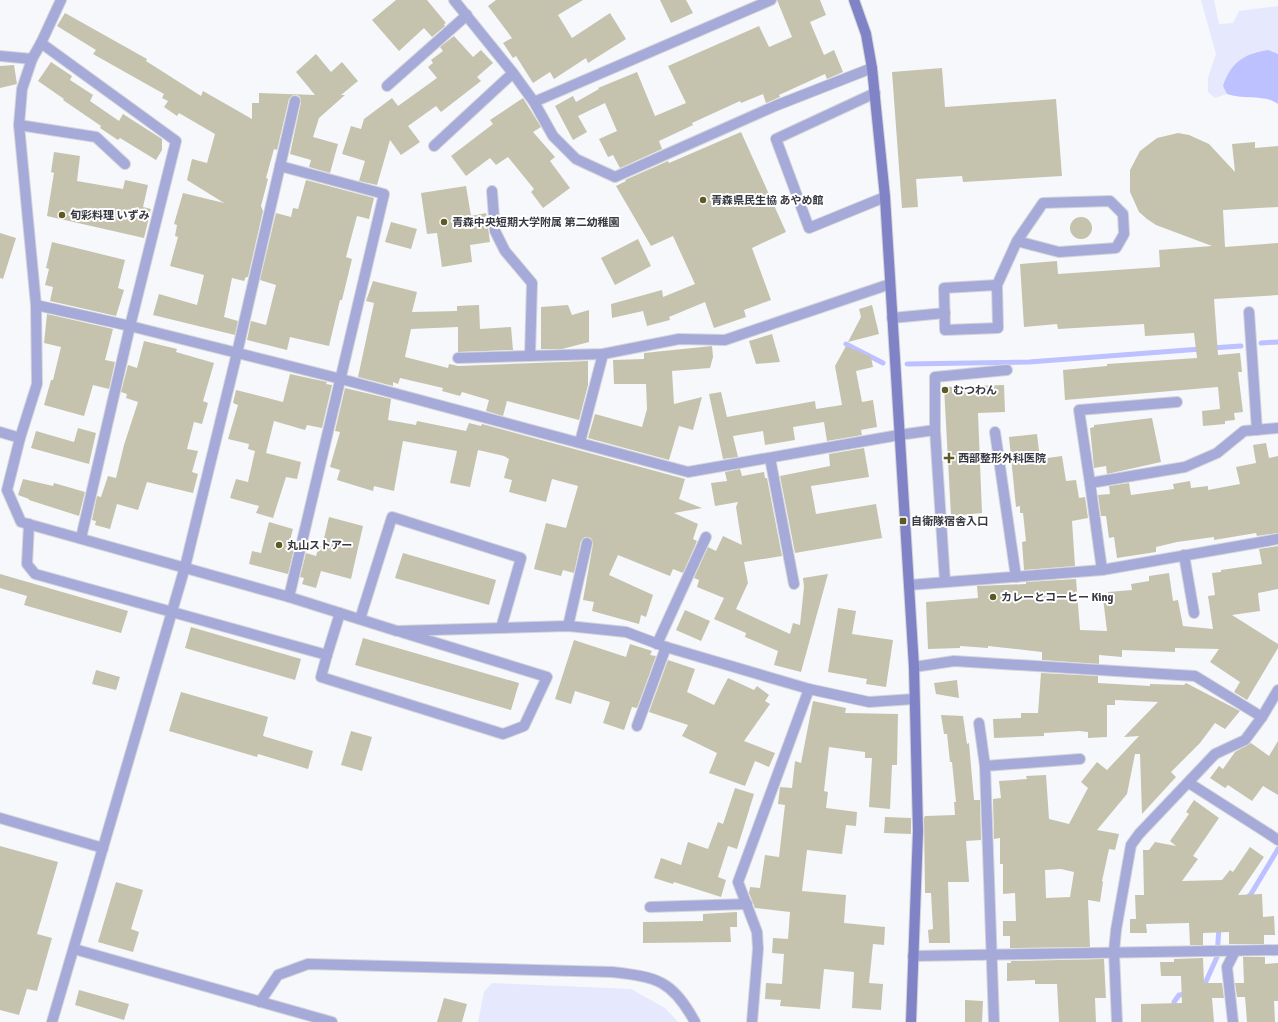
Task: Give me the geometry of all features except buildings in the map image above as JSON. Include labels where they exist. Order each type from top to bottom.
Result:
[{"type":"street","points":[[61,0],[32,59],[22,89],[19,125],[36,305],[37,384],[6,490],[21,522],[289,597],[547,677],[524,726],[503,734],[321,677],[340,613]]},
{"type":"street","points":[[454,0],[467,14],[513,73],[534,102],[553,136],[576,159],[615,177],[775,106],[872,68]]},
{"type":"street","points":[[534,102],[771,0]]},
{"type":"street","points":[[854,0],[866,34],[872,68],[885,197],[914,667],[918,831],[911,1022]]},
{"type":"street","points":[[387,86],[467,14]]},
{"type":"street","points":[[41,43],[176,141],[130,326],[81,538]]},
{"type":"street","points":[[0,56],[32,59]]},
{"type":"street","points":[[434,146],[513,73]]},
{"type":"street","points":[[875,93],[776,139],[809,228],[885,197]]},
{"type":"street","points":[[52,1022],[185,567],[237,353],[295,101]]},
{"type":"street","points":[[19,125],[96,137],[125,164]]},
{"type":"street","points":[[280,166],[384,194],[289,597]]},
{"type":"street","points":[[492,191],[495,231],[505,251],[532,283],[530,356]]},
{"type":"street","points":[[996,285],[944,288],[945,330],[998,328],[996,285],[1017,241],[1042,203],[1110,201],[1123,214],[1124,234],[1116,248],[1059,252],[1017,241]]},
{"type":"street","points":[[458,358],[603,354],[679,339],[724,340],[890,284]]},
{"type":"street","points":[[36,305],[130,326],[341,379],[688,472],[935,430]]},
{"type":"street","points":[[1249,312],[1257,430]]},
{"type":"street","points":[[892,318],[944,313]]},
{"type":"street","points":[[580,442],[603,354]]},
{"type":"street","points":[[945,582],[935,430],[935,377],[1007,370]]},
{"type":"street","points":[[1102,570],[1079,410],[1177,402]]},
{"type":"street","points":[[1090,483],[1185,467],[1217,453],[1244,431],[1278,428]]},
{"type":"street","points":[[0,432],[20,438]]},
{"type":"street","points":[[995,432],[1016,576]]},
{"type":"street","points":[[770,458],[794,584]]},
{"type":"street","points":[[360,619],[392,516],[521,558],[501,628]]},
{"type":"street","points":[[29,524],[27,564],[34,574],[327,655]]},
{"type":"street","points":[[637,726],[662,645],[706,537]]},
{"type":"street","points":[[909,585],[1102,570],[1278,539]]},
{"type":"street","points":[[568,626],[587,544]]},
{"type":"street","points":[[1184,555],[1194,613]]},
{"type":"street","points":[[397,631],[568,626],[626,632],[662,645],[809,690],[869,702],[914,699]]},
{"type":"street","points":[[914,667],[954,661],[1195,676],[1262,716]]},
{"type":"street","points":[[752,1022],[758,949],[757,932],[738,882],[809,690]]},
{"type":"street","points":[[1117,1022],[1114,952],[1116,930],[1131,845],[1139,834],[1215,754],[1245,740],[1278,690]]},
{"type":"street","points":[[979,723],[985,766],[994,1022]]},
{"type":"street","points":[[985,766],[1080,759]]},
{"type":"street","points":[[1189,783],[1274,837]]},
{"type":"street","points":[[0,818],[103,848]]},
{"type":"street","points":[[650,907],[747,904]]},
{"type":"street","points":[[74,949],[332,1022]]},
{"type":"street","points":[[913,956],[991,956],[1114,952],[1278,950]]},
{"type":"street","points":[[1230,951],[1227,967],[1233,1022]]},
{"type":"street","points":[[260,1002],[278,976],[308,964],[612,972],[647,976],[669,987],[688,1008],[695,1022]]},
{"type":"shaded area","points":[[1201,0],[1214,0],[1219,24],[1233,23],[1239,11],[1278,6],[1278,54],[1268,51],[1259,51],[1246,58],[1223,86],[1227,94],[1215,98],[1208,92],[1208,78],[1216,54]]},
{"type":"shaded area","points":[[492,983],[631,989],[665,1008],[678,1022],[478,1022],[484,992]]},
{"type":"water","points":[[1268,50],[1278,54],[1278,104],[1267,99],[1240,97],[1227,94],[1223,86],[1234,65],[1252,54]]},
{"type":"waterway","points":[[1261,343],[1278,342]]},
{"type":"waterway","points":[[846,344],[883,363]]},
{"type":"waterway","points":[[1211,348],[1241,346]]},
{"type":"waterway","points":[[907,364],[1029,362],[1201,349]]},
{"type":"waterway","points":[[1246,899],[1251,894],[1278,849]]},
{"type":"waterway","points":[[1203,988],[1217,957],[1219,927]]},
{"type":"waterway","points":[[1175,1022],[1174,1002],[1179,995],[1189,994]]},
{"type":"place","name":"青森県民生協 あやめ館","points":[[703,200]]},
{"type":"place","name":"旬彩料理 いずみ","points":[[62,215]]},
{"type":"place","name":"青森中央短期大学附属 第二幼稚園","points":[[444,222]]},
{"type":"place","name":"むつわん","points":[[945,390]]},
{"type":"place","name":"西部整形外科医院","points":[[949,458]]},
{"type":"place","name":"自衛隊宿舎入口","points":[[903,521]]},
{"type":"place","name":"丸山ストアー","points":[[279,545]]},
{"type":"place","name":"カレーとコーヒー King","points":[[993,597]]}]
